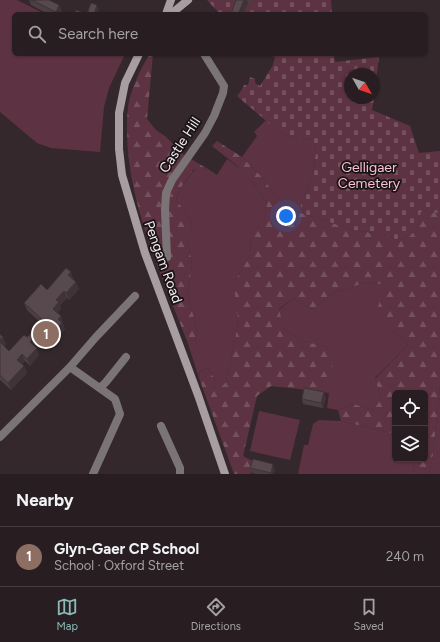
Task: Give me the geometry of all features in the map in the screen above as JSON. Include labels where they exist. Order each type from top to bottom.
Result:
[{"type":"main road","points":[[167,12],[171,0]]},
{"type":"main road","points":[[176,12],[188,0]]},
{"type":"main road","name":"Pengam Road","points":[[138,56],[125,83],[119,113],[119,149],[122,176],[146,253],[198,394],[225,474]]},
{"type":"street","name":"Castle Hill","points":[[167,256],[165,210],[166,193],[172,180],[205,133],[214,116],[223,93],[224,86],[205,56]]},
{"type":"street","points":[[0,437],[70,367],[135,296]]},
{"type":"street","points":[[100,388],[126,358]]},
{"type":"street","points":[[70,367],[115,399],[120,414],[93,474]]},
{"type":"street","points":[[161,426],[180,468],[180,474]]},
{"type":"green space","points":[[0,0],[17,0],[41,12],[12,12],[12,56],[124,56],[109,88],[104,107],[100,152],[51,148],[37,143],[0,112]]},
{"type":"green space","points":[[207,0],[331,0],[332,12],[218,12]]},
{"type":"green space","points":[[149,56],[153,56],[147,119],[156,130],[165,136],[184,155],[208,169],[194,169],[182,186],[176,199],[192,222],[188,242],[192,264],[188,294],[197,334],[195,341],[187,341],[154,256],[144,227],[130,167],[127,137],[128,107],[136,80]]},
{"type":"green space","name":"Gelligaer Cemetery","points":[[272,56],[334,56],[335,62],[379,57],[378,68],[344,68],[344,104],[373,104],[372,110],[410,126],[419,153],[440,151],[440,213],[421,212],[419,224],[410,236],[399,240],[380,234],[354,230],[298,212],[313,176],[316,150],[313,140],[292,137],[278,131],[237,96],[244,85],[248,85],[250,77],[255,79],[255,83],[260,86],[273,65],[275,57]]},
{"type":"green space","points":[[266,120],[278,131],[292,137],[313,140],[316,150],[313,176],[298,212],[278,198],[260,175],[242,157],[257,136],[254,132]]},
{"type":"green space","points":[[217,141],[242,157],[260,175],[278,198],[298,212],[354,230],[380,234],[399,240],[410,236],[419,224],[421,211],[440,213],[440,385],[433,455],[429,474],[413,474],[415,462],[428,462],[428,390],[392,390],[392,433],[341,421],[338,410],[354,404],[373,410],[381,399],[375,379],[408,345],[390,328],[378,307],[384,285],[367,282],[330,294],[313,310],[293,298],[279,309],[284,330],[303,341],[327,347],[333,367],[317,391],[271,386],[257,396],[243,456],[252,461],[251,474],[234,474],[199,378],[200,371],[208,368],[215,380],[222,386],[226,382],[239,319],[235,309],[235,281],[250,255],[251,235],[265,217],[267,203],[253,184],[235,164],[212,146]]},
{"type":"green space","points":[[227,159],[233,163],[254,185],[267,203],[265,217],[251,235],[250,255],[235,281],[235,309],[239,319],[226,382],[222,386],[215,380],[208,368],[200,371],[199,378],[187,341],[195,341],[197,334],[188,294],[192,264],[188,242],[192,222],[176,199],[182,186],[195,169],[208,169],[217,175]]},
{"type":"green space","points":[[367,282],[384,285],[390,328],[408,345],[375,378],[381,399],[373,410],[354,404],[338,410],[327,408],[329,393],[317,391],[332,367],[327,347],[303,341],[284,330],[279,310],[293,298],[313,310],[330,294]]},
{"type":"green space","points":[[440,385],[440,474],[429,474],[433,455]]},
{"type":"green space","points":[[259,411],[300,420],[290,460],[250,451]]},
{"type":"green space","points":[[319,420],[341,421],[392,433],[392,462],[415,462],[413,474],[298,474],[304,445],[308,445],[313,424]]},
{"type":"building","points":[[32,0],[49,0],[59,5],[56,12]]},
{"type":"building","points":[[236,0],[244,0],[239,12],[232,12]]},
{"type":"building","points":[[91,3],[97,5],[95,12],[88,12]]},
{"type":"building","points":[[66,268],[71,272],[68,275],[76,282],[66,293],[64,291],[56,300],[59,302],[53,309],[61,316],[58,319],[62,323],[55,331],[24,303],[41,284],[47,290]]},
{"type":"building","points":[[34,331],[37,334],[30,342],[37,348],[27,359],[22,354],[17,360],[24,366],[8,383],[0,375],[0,342],[9,351],[24,335],[27,337]]},
{"type":"building","points":[[0,334],[3,337],[0,341]]},
{"type":"building","points":[[304,388],[324,392],[321,403],[302,399]]},
{"type":"building","points":[[253,459],[273,464],[271,473],[250,468]]},
{"type":"place","name":"Glyn-Gaer CP School","points":[[46,334]]}]
